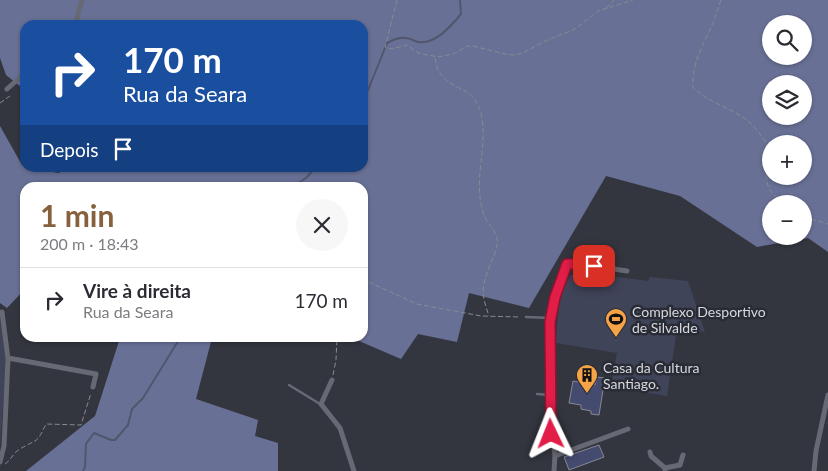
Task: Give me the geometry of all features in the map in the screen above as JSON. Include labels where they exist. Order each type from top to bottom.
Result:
[{"type":"street","points":[[76,20],[82,0]]},
{"type":"street","points":[[7,89],[20,77]]},
{"type":"street","points":[[554,471],[555,456],[550,418],[551,318],[555,297],[567,264],[581,264],[627,271]]},
{"type":"street","points":[[0,464],[4,438],[8,358],[2,312]]},
{"type":"street","points":[[8,358],[96,374],[93,387]]},
{"type":"street","points":[[332,380],[321,404],[340,428],[354,471]]},
{"type":"street","points":[[814,471],[816,451],[828,395]]},
{"type":"street","points":[[555,456],[628,429]]},
{"type":"street","points":[[650,452],[651,456],[665,469],[680,465],[683,455]]},
{"type":"lane","points":[[526,317],[551,318]]},
{"type":"lane","points":[[289,385],[321,404]]},
{"type":"lane","points":[[536,394],[550,394]]},
{"type":"path","points":[[397,0],[385,47],[390,50],[407,45],[418,53],[435,57],[445,57],[468,46],[514,55],[523,53],[575,29],[598,11],[633,0]]},
{"type":"path","points":[[606,9],[614,0]]},
{"type":"path","points":[[721,0],[698,55],[692,77],[693,87],[707,98],[738,113],[755,127],[766,142],[768,167],[765,178],[768,187],[774,195]]},
{"type":"path","points":[[435,57],[439,73],[477,101],[482,120],[482,148],[479,171],[480,199],[484,217],[496,233],[498,242],[482,285],[482,292],[489,316]]},
{"type":"path","points":[[0,103],[10,96]]},
{"type":"path","points":[[812,219],[828,224]]},
{"type":"path","points":[[368,282],[417,304],[489,316],[526,317]]},
{"type":"path","points":[[332,380],[337,342]]},
{"type":"path","points":[[0,464],[14,457],[18,450],[34,443],[40,438],[46,424],[81,425],[93,387]]},
{"type":"shaded area","points":[[0,0],[828,0],[828,252],[812,241],[812,195],[762,195],[762,245],[768,245],[757,247],[680,196],[606,176],[529,308],[469,293],[457,342],[418,334],[401,359],[361,342],[368,342],[368,182],[20,182],[20,294],[7,308],[0,303],[0,126],[20,161],[20,172],[368,172],[368,20],[20,20],[20,86],[6,75],[0,58]]},
{"type":"shaded area","name":"Complexo Desportivo de Silvalde","points":[[571,275],[610,276],[648,281],[650,277],[688,281],[705,332],[677,329],[667,396],[611,387],[617,353],[556,343],[561,299],[566,282]]},
{"type":"shaded area","points":[[0,316],[6,363],[0,447]]},
{"type":"shaded area","points":[[119,342],[211,342],[196,399],[258,420],[255,436],[278,443],[278,471],[26,471],[95,416]]},
{"type":"building","name":"Casa da Cultura Santiago.","points":[[597,377],[605,378],[599,415],[591,414],[591,411],[581,409],[581,405],[569,403],[573,381],[595,385]]},
{"type":"building","points":[[599,445],[604,457],[569,470],[564,457]]},
{"type":"waterway","points":[[368,90],[387,43],[401,38],[408,38],[418,42],[430,41],[436,38],[461,14],[460,0]]},
{"type":"waterway","points":[[300,182],[311,172]]},
{"type":"waterway","points":[[83,471],[85,467],[86,444],[94,433],[115,440],[128,425],[132,409],[143,398],[178,342]]},
{"type":"place","name":"Complexo Desportivo de Silvalde","points":[[616,338]]},
{"type":"place","name":"Casa da Cultura Santiago.","points":[[587,394]]},
{"type":"route","points":[[551,434],[550,322],[555,297],[567,264],[594,266]]}]
